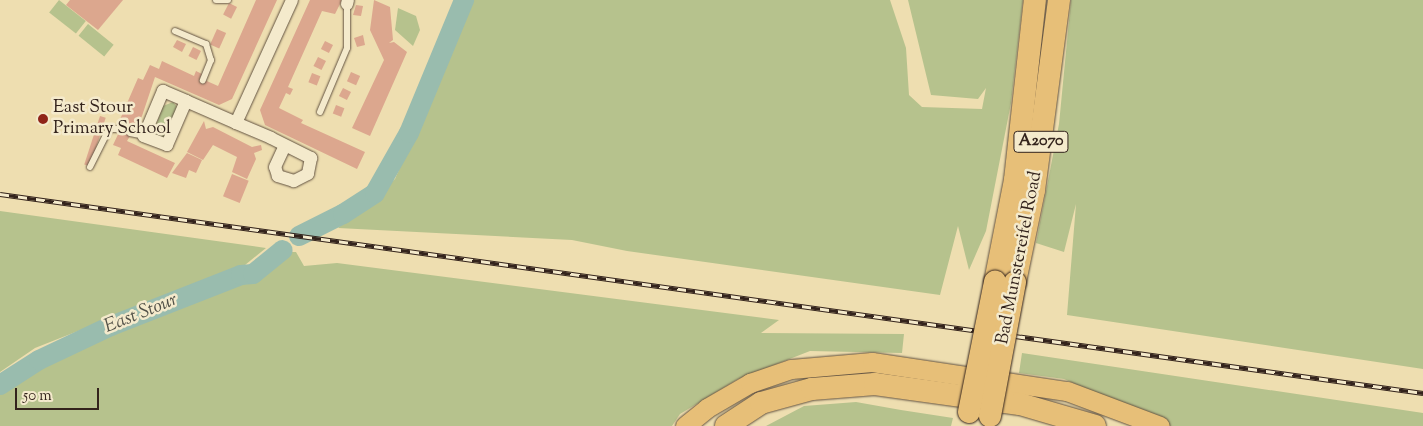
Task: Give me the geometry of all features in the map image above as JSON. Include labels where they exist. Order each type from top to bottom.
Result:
[{"type":"highway","name":"Bad Munstereifel Road","points":[[978,420],[1005,282],[1035,0]]},
{"type":"highway","name":"Bad Munstereifel Road","points":[[1005,282],[1034,190],[1059,0]]},
{"type":"highway","points":[[726,426],[761,403],[804,391],[874,384],[1020,404],[1095,426]]},
{"type":"main road","points":[[685,426],[707,408],[750,383],[790,369],[872,362],[1066,392],[1160,426]]},
{"type":"street","points":[[236,123],[292,0]]},
{"type":"street","points":[[191,100],[167,145],[144,136],[163,91],[191,100],[285,146]]},
{"type":"lane","points":[[216,0],[228,0]]},
{"type":"lane","points":[[320,112],[347,48],[348,2]]},
{"type":"lane","points":[[174,31],[206,44],[211,60],[203,80]]},
{"type":"lane","points":[[90,167],[109,129],[120,129]]},
{"type":"lane","points":[[130,133],[144,136]]},
{"type":"green space","points":[[59,0],[86,21],[76,34],[49,13]]},
{"type":"green space","points":[[472,0],[890,0],[906,48],[909,95],[922,107],[982,109],[986,88],[978,99],[931,95],[908,0],[1023,0],[1011,103],[986,231],[969,270],[958,226],[940,295],[627,251],[572,240],[338,228],[395,179]]},
{"type":"green space","points":[[1071,0],[1423,0],[1423,369],[1067,315],[1076,204],[1064,252],[1036,243],[1059,124]]},
{"type":"green space","points":[[398,8],[416,16],[420,30],[413,46],[395,30]]},
{"type":"green space","points":[[88,24],[114,45],[104,56],[79,36]]},
{"type":"green space","points":[[173,102],[178,108],[164,138],[153,134],[163,106]]},
{"type":"green space","points":[[0,211],[266,248],[245,265],[35,348],[0,372]]},
{"type":"green space","points":[[289,252],[296,252],[304,266],[337,263],[779,320],[761,333],[904,334],[902,353],[810,351],[738,379],[680,414],[672,426],[0,426],[0,390],[41,364],[154,313],[253,279]]},
{"type":"green space","points":[[1022,353],[1423,413],[1423,426],[1169,426],[1064,379],[1019,373]]},
{"type":"green space","points":[[856,402],[953,418],[951,426],[766,426],[804,406]]},
{"type":"building","points":[[70,0],[123,0],[98,30],[66,5]]},
{"type":"building","points":[[256,0],[277,0],[232,99],[219,105],[155,77],[142,116],[127,141],[175,163],[167,178],[118,155],[121,148],[113,145],[122,126],[118,124],[138,78],[143,80],[150,65],[159,69],[162,61],[194,76],[196,71],[202,74],[200,78],[218,86]]},
{"type":"building","points":[[310,0],[342,0],[335,14],[322,11],[288,87],[293,89],[290,95],[286,93],[279,108],[303,120],[301,123],[365,152],[357,169],[265,125],[260,110]]},
{"type":"building","points":[[374,0],[390,7],[393,40],[389,43],[394,42],[407,52],[370,136],[352,128],[384,60],[370,30]]},
{"type":"building","points":[[229,3],[237,7],[231,19],[223,15]]},
{"type":"building","points":[[356,5],[363,6],[361,16],[353,15]]},
{"type":"building","points":[[217,29],[226,33],[219,49],[210,45]]},
{"type":"building","points":[[363,35],[365,45],[357,47],[354,38]]},
{"type":"building","points":[[177,40],[186,44],[182,52],[173,47]]},
{"type":"building","points":[[325,41],[333,45],[329,53],[321,49]]},
{"type":"building","points":[[193,47],[201,51],[196,60],[188,56]]},
{"type":"building","points":[[318,57],[326,61],[321,70],[313,66]]},
{"type":"building","points":[[351,72],[360,76],[356,85],[347,81]]},
{"type":"building","points":[[312,73],[320,76],[317,86],[308,82]]},
{"type":"building","points":[[343,88],[351,92],[347,100],[339,96]]},
{"type":"building","points":[[336,105],[344,108],[341,117],[333,113]]},
{"type":"building","points":[[100,116],[106,118],[90,166],[84,165]]},
{"type":"building","points":[[204,121],[206,129],[213,127],[252,147],[261,145],[262,150],[254,153],[256,159],[247,179],[232,172],[237,157],[213,145],[203,160],[187,152]]},
{"type":"building","points":[[187,153],[202,160],[196,173],[189,170],[186,178],[172,173]]},
{"type":"building","points":[[232,174],[249,181],[240,203],[223,196]]},
{"type":"waterway","name":"East Stour","points":[[299,236],[343,214],[375,193],[409,133],[464,0]]},
{"type":"waterway","name":"East Stour","points":[[0,385],[39,360],[111,326],[241,275],[253,274],[283,250]]},
{"type":"railway","points":[[0,194],[1423,393]]},
{"type":"place","name":"East Stour Primary School","points":[[43,119]]}]
